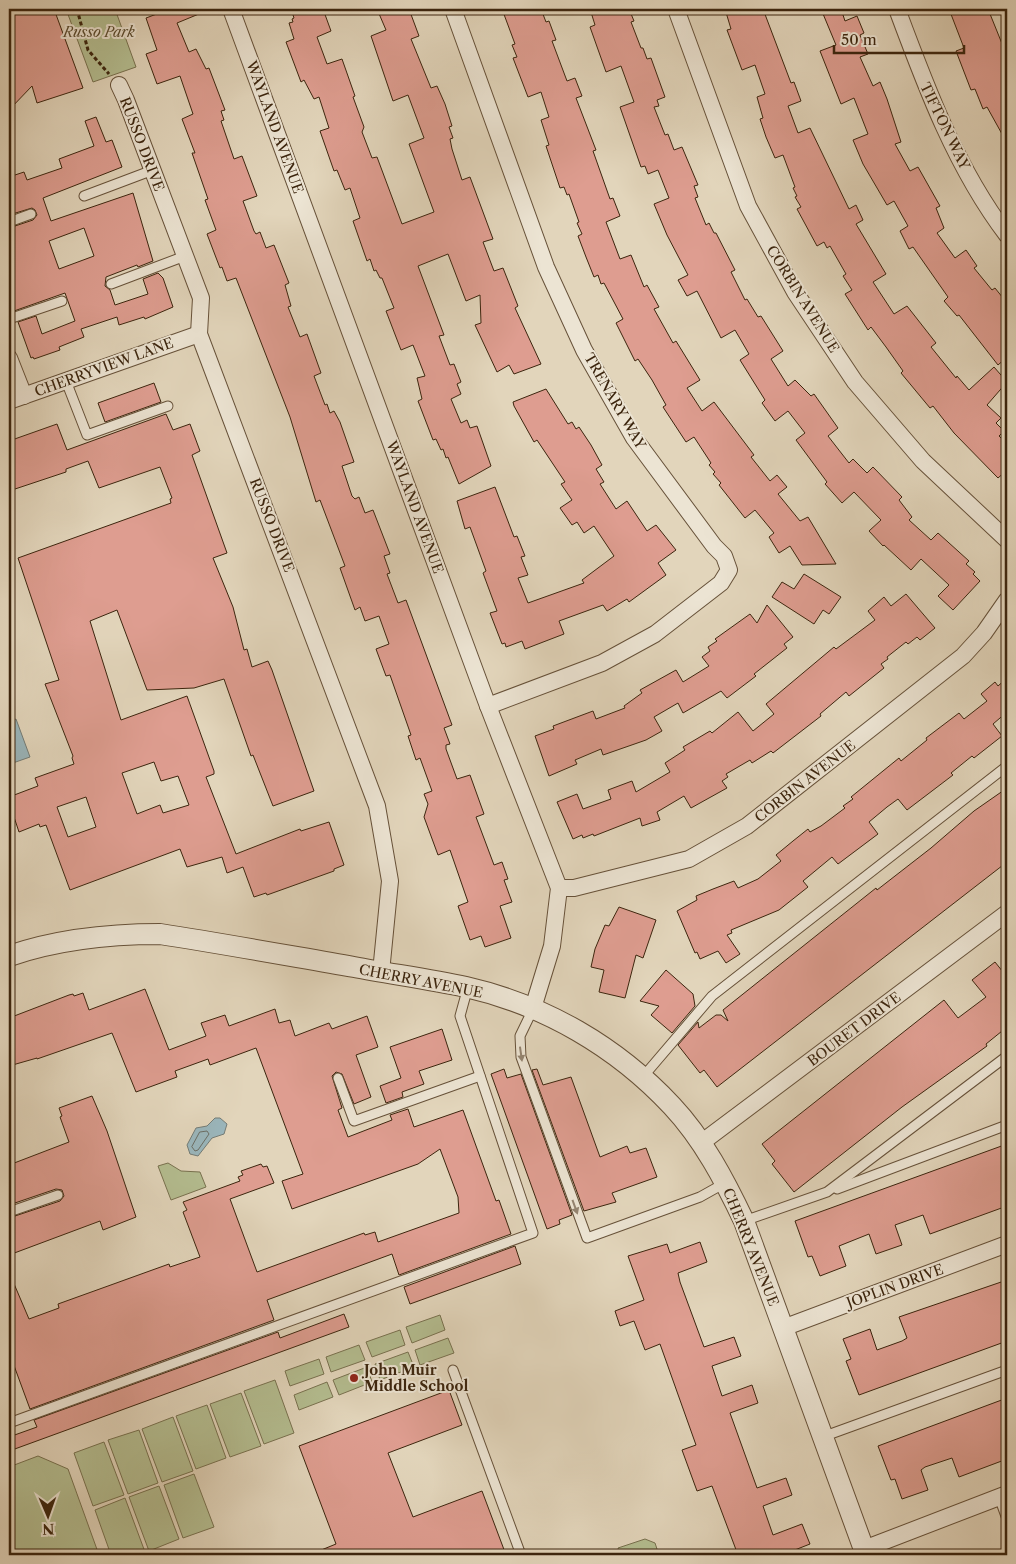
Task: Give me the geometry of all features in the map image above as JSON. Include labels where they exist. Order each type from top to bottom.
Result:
[{"type":"street","name":"WAYLAND AVENUE","points":[[231,9],[488,706],[559,888],[552,946],[533,1008]]},
{"type":"street","name":"TRENARY WAY","points":[[453,9],[546,268],[584,350],[634,438],[714,546],[724,556],[729,570],[721,583],[648,638],[602,663],[488,706]]},
{"type":"street","name":"CORBIN AVENUE","points":[[676,9],[748,206],[796,292],[862,389],[923,461],[1007,540]]},
{"type":"street","name":"TIFTON WAY","points":[[897,9],[924,82],[957,154],[994,218],[1007,235]]},
{"type":"street","name":"RUSSO DRIVE","points":[[119,85],[201,298],[199,334],[377,806],[390,881],[381,972]]},
{"type":"street","name":"CHERRYVIEW LANE","points":[[16,399],[199,334]]},
{"type":"street","points":[[9,358],[16,399]]},
{"type":"street","name":"CORBIN AVENUE","points":[[559,888],[574,888],[688,859],[747,826],[964,656],[984,633],[1007,600]]},
{"type":"street","name":"BOURET DRIVE","points":[[701,1144],[1006,918]]},
{"type":"street","name":"CHERRY AVENUE","points":[[9,956],[32,948],[77,939],[118,934],[160,934],[468,988],[533,1008],[566,1023],[620,1059],[673,1107],[701,1144],[726,1183],[744,1221],[825,1436],[865,1552]]},
{"type":"street","name":"JOPLIN DRIVE","points":[[783,1328],[1007,1244]]},
{"type":"street","points":[[865,1552],[1003,1496]]},
{"type":"lane","points":[[84,196],[153,170]]},
{"type":"lane","points":[[9,222],[31,214]]},
{"type":"lane","points":[[111,284],[185,256]]},
{"type":"lane","points":[[9,319],[62,301]]},
{"type":"lane","points":[[66,381],[87,434],[168,406]]},
{"type":"lane","points":[[642,1078],[712,996],[1007,766]]},
{"type":"lane","points":[[9,1423],[533,1233],[460,1016],[468,988]]},
{"type":"lane","points":[[533,1008],[520,1036],[521,1057],[587,1238],[700,1197],[726,1183]]},
{"type":"lane","points":[[827,1192],[1007,1056]]},
{"type":"lane","points":[[338,1078],[354,1121],[480,1076]]},
{"type":"lane","points":[[744,1221],[1007,1125]]},
{"type":"lane","points":[[9,1212],[58,1195]]},
{"type":"lane","points":[[453,1370],[521,1555]]},
{"type":"lane","points":[[825,1436],[1007,1370]]},
{"type":"lane","points":[[1003,1496],[1007,1519]]},
{"type":"path","points":[[77,9],[88,50],[119,85]]},
{"type":"green space","name":"Russo Park","points":[[66,9],[115,9],[136,67],[93,82]]},
{"type":"green space","points":[[168,1163],[181,1171],[200,1172],[206,1187],[171,1200],[158,1166]]},
{"type":"green space","points":[[440,1315],[445,1330],[412,1343],[406,1327]]},
{"type":"green space","points":[[400,1330],[405,1345],[372,1357],[366,1342]]},
{"type":"green space","points":[[448,1338],[454,1353],[420,1365],[415,1350]]},
{"type":"green space","points":[[359,1345],[365,1360],[331,1372],[326,1357]]},
{"type":"green space","points":[[408,1352],[414,1367],[380,1380],[375,1364]]},
{"type":"green space","points":[[319,1359],[324,1374],[290,1386],[285,1371]]},
{"type":"green space","points":[[367,1367],[372,1382],[339,1395],[333,1380]]},
{"type":"green space","points":[[275,1380],[294,1433],[264,1444],[244,1391]]},
{"type":"green space","points":[[327,1382],[333,1397],[299,1410],[294,1395]]},
{"type":"green space","points":[[241,1393],[261,1446],[230,1457],[210,1404]]},
{"type":"green space","points":[[207,1405],[226,1458],[196,1469],[176,1416]]},
{"type":"green space","points":[[173,1417],[193,1471],[162,1482],[142,1429]]},
{"type":"green space","points":[[139,1430],[158,1483],[128,1494],[108,1440]]},
{"type":"green space","points":[[104,1442],[124,1495],[93,1506],[74,1453]]},
{"type":"green space","points":[[38,1456],[68,1469],[99,1555],[9,1555],[9,1467]]},
{"type":"green space","points":[[194,1474],[214,1527],[183,1538],[164,1485]]},
{"type":"green space","points":[[159,1486],[179,1539],[149,1551],[129,1497]]},
{"type":"green space","points":[[125,1498],[145,1552],[135,1555],[111,1555],[95,1510]]},
{"type":"green space","points":[[645,1539],[655,1543],[659,1555],[620,1555],[618,1548]]},
{"type":"water","points":[[16,719],[30,757],[10,764],[9,722]]},
{"type":"water","points":[[215,1118],[220,1118],[227,1124],[224,1134],[212,1138],[198,1156],[190,1154],[187,1145],[196,1128],[207,1126]]},
{"type":"building","points":[[9,9],[54,9],[83,88],[37,103],[32,86],[9,110]]},
{"type":"building","points":[[170,9],[211,9],[177,23],[189,52],[196,49],[206,69],[209,68],[225,110],[221,111],[224,120],[221,121],[234,159],[242,156],[257,196],[243,201],[256,234],[260,232],[266,248],[274,245],[289,283],[285,285],[291,306],[288,307],[300,337],[307,334],[321,373],[314,376],[325,405],[327,404],[330,413],[334,411],[340,422],[354,462],[342,466],[352,496],[355,499],[359,497],[365,513],[373,510],[390,554],[384,556],[390,573],[387,574],[398,603],[406,600],[452,725],[444,728],[450,744],[446,745],[446,749],[457,779],[470,775],[484,814],[476,817],[494,865],[502,862],[508,879],[504,880],[512,902],[500,906],[511,938],[485,947],[481,936],[470,940],[458,906],[468,902],[450,850],[438,855],[424,817],[428,804],[424,794],[432,791],[420,758],[416,760],[408,736],[411,735],[390,675],[386,676],[376,649],[389,644],[379,616],[365,621],[360,607],[355,610],[340,568],[345,566],[320,500],[316,502],[290,417],[236,278],[227,281],[207,234],[216,230],[205,200],[208,199],[192,153],[195,153],[182,119],[193,114],[180,76],[157,84],[146,54],[157,50],[146,18]]},
{"type":"building","points":[[291,9],[323,9],[331,31],[317,37],[327,64],[342,59],[364,127],[362,132],[372,158],[377,157],[402,224],[434,212],[409,144],[424,138],[408,95],[393,101],[371,36],[386,30],[377,9],[409,9],[419,36],[411,39],[431,88],[437,86],[445,104],[452,126],[449,127],[453,138],[450,139],[452,149],[462,180],[470,177],[493,239],[483,242],[494,271],[503,268],[518,306],[515,308],[541,364],[514,374],[509,365],[497,372],[475,325],[481,323],[480,295],[466,301],[448,254],[418,266],[444,335],[439,336],[450,365],[454,364],[461,382],[457,384],[461,394],[451,399],[461,423],[467,420],[470,428],[477,426],[491,466],[459,484],[448,457],[446,458],[443,449],[441,450],[436,439],[433,440],[418,401],[422,399],[417,378],[425,376],[413,345],[401,350],[386,311],[394,308],[382,278],[380,278],[376,270],[374,271],[370,259],[367,261],[353,221],[360,218],[350,188],[345,190],[337,170],[334,171],[320,131],[329,128],[319,97],[314,99],[304,80],[301,82],[286,42],[294,39],[289,23],[293,22],[292,19],[294,18]]},
{"type":"building","points":[[502,9],[541,9],[546,22],[549,21],[556,40],[552,41],[567,81],[575,78],[582,96],[576,98],[596,150],[593,151],[610,199],[613,198],[620,216],[606,222],[620,259],[631,255],[644,287],[647,285],[659,307],[654,309],[673,343],[676,341],[700,380],[687,388],[702,411],[714,402],[754,455],[751,457],[770,481],[777,475],[787,487],[778,494],[800,521],[808,517],[836,564],[802,565],[790,546],[779,553],[769,537],[774,533],[755,510],[745,518],[719,485],[721,483],[713,474],[715,472],[709,465],[711,463],[694,437],[686,442],[663,407],[666,405],[652,380],[638,359],[635,361],[616,323],[623,319],[604,283],[601,284],[598,275],[594,277],[578,236],[582,234],[577,223],[579,222],[569,194],[567,195],[564,187],[560,188],[546,146],[549,145],[541,120],[549,117],[541,92],[528,97],[513,58],[517,57],[512,45],[515,44]]},
{"type":"building","points":[[590,9],[629,9],[634,21],[631,22],[641,48],[643,48],[647,59],[651,58],[665,97],[657,100],[659,106],[654,107],[665,135],[668,134],[674,150],[682,147],[698,185],[694,186],[698,197],[695,198],[706,225],[709,223],[714,233],[716,233],[735,270],[731,272],[745,300],[747,299],[758,317],[761,316],[783,351],[771,359],[788,386],[795,380],[811,396],[814,394],[838,428],[828,436],[849,463],[853,459],[867,473],[873,467],[902,497],[899,500],[912,517],[909,520],[931,540],[938,533],[969,561],[966,564],[975,572],[973,574],[980,581],[953,610],[938,596],[949,585],[921,559],[911,570],[869,531],[881,520],[854,492],[842,503],[825,484],[827,482],[796,440],[805,433],[788,411],[775,421],[762,403],[765,400],[740,360],[749,354],[735,330],[721,338],[697,291],[687,296],[678,280],[688,275],[667,235],[654,204],[669,198],[658,170],[648,174],[645,166],[641,167],[620,107],[634,102],[621,66],[606,72],[590,27],[595,25]]},
{"type":"building","points":[[725,9],[763,9],[791,83],[794,82],[801,101],[788,106],[798,133],[810,128],[849,209],[856,205],[863,220],[856,224],[886,274],[873,282],[894,314],[907,306],[936,343],[931,347],[956,378],[957,376],[969,390],[994,367],[1007,382],[987,405],[1001,418],[996,423],[1004,431],[999,436],[1007,444],[1007,470],[998,478],[954,433],[933,406],[930,408],[901,373],[903,371],[886,347],[871,327],[868,330],[845,294],[852,290],[843,276],[846,274],[830,246],[827,248],[824,242],[817,246],[797,209],[801,207],[795,197],[797,196],[793,188],[795,187],[783,155],[775,158],[766,137],[760,119],[763,118],[757,97],[765,94],[755,65],[742,70],[727,30],[731,29]]},
{"type":"building","points":[[821,9],[841,9],[845,21],[857,16],[864,33],[860,35],[868,54],[860,57],[873,86],[880,82],[887,99],[901,142],[895,144],[910,171],[918,167],[940,206],[936,208],[944,228],[937,233],[955,258],[966,250],[977,266],[974,268],[992,290],[995,288],[1007,303],[1007,357],[998,365],[959,315],[957,316],[944,301],[948,297],[913,247],[909,249],[900,231],[908,226],[894,201],[887,205],[863,164],[853,140],[868,134],[854,98],[841,104],[820,51],[836,45]]},
{"type":"building","points":[[949,9],[988,9],[1007,56],[1007,143],[987,107],[983,109],[975,89],[971,90],[956,51],[964,48]]},
{"type":"building","points":[[96,117],[106,142],[112,140],[122,167],[43,198],[51,221],[133,193],[153,261],[106,277],[105,286],[110,290],[115,305],[148,294],[143,279],[158,273],[163,278],[173,307],[145,319],[144,317],[119,325],[117,317],[81,329],[84,337],[59,347],[60,350],[34,359],[33,357],[31,358],[18,322],[36,316],[42,334],[75,321],[65,293],[14,311],[12,308],[9,299],[9,228],[33,220],[37,215],[32,208],[9,215],[9,177],[24,172],[27,180],[62,168],[59,159],[94,146],[85,121]],"holes":[[[84,228],[94,256],[59,269],[49,241]]]},
{"type":"building","points":[[154,383],[161,402],[105,422],[98,403]]},
{"type":"building","points":[[546,389],[568,424],[572,422],[576,429],[579,427],[591,445],[602,465],[596,469],[604,482],[600,484],[616,509],[627,501],[647,531],[656,525],[676,550],[658,563],[666,575],[629,602],[627,599],[607,611],[603,605],[559,621],[564,634],[525,649],[522,641],[506,647],[505,643],[502,644],[490,613],[497,611],[483,573],[486,571],[470,527],[465,529],[457,501],[495,487],[514,537],[517,536],[525,556],[521,557],[528,575],[518,578],[528,603],[584,583],[582,580],[614,556],[594,526],[584,533],[577,522],[572,525],[560,508],[572,500],[561,484],[565,482],[537,440],[534,442],[514,406],[513,402]]},
{"type":"building","points":[[166,414],[173,430],[190,424],[200,451],[192,455],[227,553],[213,558],[233,607],[244,650],[247,649],[252,667],[268,661],[314,791],[273,806],[253,755],[251,756],[224,679],[194,688],[147,690],[117,610],[90,621],[121,720],[187,696],[214,771],[214,774],[206,777],[236,854],[300,829],[301,831],[329,822],[344,865],[334,869],[334,871],[267,895],[266,893],[254,897],[243,867],[227,873],[222,857],[187,867],[180,849],[70,890],[46,825],[40,827],[39,824],[19,832],[9,797],[38,786],[35,778],[74,764],[73,756],[45,684],[59,680],[18,558],[171,503],[170,499],[172,498],[160,467],[99,488],[88,461],[66,469],[66,472],[9,491],[9,441],[57,424],[67,450]],"holes":[[[154,762],[161,781],[178,776],[189,805],[163,813],[160,805],[137,814],[122,773]],[[86,797],[96,827],[68,837],[57,807]]]},
{"type":"building","points":[[804,574],[841,597],[829,614],[823,610],[814,624],[772,597],[782,582],[794,589]]},
{"type":"building","points":[[906,594],[935,628],[920,640],[917,637],[908,644],[906,642],[881,664],[884,668],[849,696],[846,692],[820,714],[821,716],[773,753],[771,751],[752,763],[750,760],[726,774],[728,777],[722,781],[727,788],[691,808],[684,796],[657,812],[660,820],[642,826],[640,818],[594,836],[593,834],[583,838],[582,835],[573,839],[557,802],[577,794],[583,809],[611,799],[608,790],[632,781],[636,792],[670,772],[665,763],[685,750],[683,747],[710,731],[712,733],[738,712],[753,731],[774,714],[766,704],[834,647],[836,649],[875,620],[868,611],[884,597],[891,606]]},
{"type":"building","points":[[767,605],[793,637],[784,644],[787,648],[754,674],[756,676],[727,698],[721,691],[683,713],[678,703],[654,717],[662,731],[646,740],[603,755],[601,749],[575,760],[577,764],[549,776],[535,736],[554,729],[553,726],[593,711],[596,719],[625,708],[624,706],[642,693],[640,690],[676,670],[683,682],[709,666],[702,657],[710,651],[708,647],[717,641],[715,639],[750,614],[757,623]]},
{"type":"building","points":[[1007,678],[1007,712],[993,724],[1002,736],[974,758],[972,756],[951,773],[953,775],[907,810],[898,799],[887,807],[869,822],[878,834],[838,864],[832,857],[803,881],[808,887],[779,910],[731,930],[732,933],[727,935],[740,954],[726,963],[718,951],[700,959],[697,952],[695,953],[677,911],[697,900],[696,896],[713,889],[734,881],[738,888],[758,879],[781,861],[776,855],[793,841],[808,829],[810,832],[821,826],[845,808],[843,806],[853,799],[851,797],[899,758],[901,761],[927,740],[926,738],[959,713],[964,719],[987,701],[981,694],[995,682],[998,686]]},
{"type":"building","points":[[1007,788],[1007,862],[717,1087],[704,1070],[700,1073],[678,1045],[698,1022],[699,1028],[716,1015],[721,1015],[728,1021],[723,1010],[876,888],[877,890],[931,848],[974,811]]},
{"type":"building","points":[[619,907],[656,920],[643,958],[636,955],[625,998],[599,992],[604,970],[591,967],[595,949],[605,925],[609,926]]},
{"type":"building","points":[[995,962],[1007,977],[1007,1027],[986,1044],[987,1046],[902,1107],[794,1192],[772,1164],[775,1161],[762,1144],[944,1000],[958,1018],[986,997],[972,980]]},
{"type":"building","points":[[666,970],[693,994],[695,1006],[672,1033],[651,1015],[659,1006],[640,1001]]},
{"type":"building","points":[[145,989],[169,1050],[206,1036],[201,1023],[225,1015],[229,1026],[275,1009],[279,1023],[290,1020],[295,1036],[329,1023],[332,1029],[367,1016],[378,1047],[356,1055],[371,1097],[354,1104],[342,1074],[336,1072],[332,1076],[342,1108],[338,1110],[348,1137],[392,1120],[390,1115],[408,1109],[414,1127],[463,1110],[496,1201],[499,1200],[511,1234],[399,1275],[392,1254],[267,1300],[274,1320],[30,1409],[9,1352],[9,1272],[29,1319],[59,1308],[58,1304],[169,1264],[170,1267],[200,1257],[183,1212],[187,1210],[183,1202],[240,1181],[238,1177],[243,1175],[241,1171],[261,1164],[263,1167],[267,1166],[274,1183],[230,1199],[257,1272],[364,1233],[365,1235],[375,1232],[378,1242],[459,1213],[458,1197],[440,1149],[418,1164],[292,1209],[282,1181],[303,1174],[256,1048],[210,1065],[208,1059],[175,1071],[177,1077],[136,1092],[112,1033],[37,1059],[9,1066],[9,1018],[73,994],[74,996],[83,993],[89,1010]]},
{"type":"building","points":[[442,1029],[452,1060],[419,1071],[424,1084],[402,1092],[403,1097],[386,1103],[380,1086],[401,1078],[390,1047]]},
{"type":"building","points":[[504,1069],[507,1078],[521,1074],[572,1215],[559,1220],[560,1224],[547,1229],[491,1074]]},
{"type":"building","points":[[537,1069],[543,1085],[571,1077],[600,1157],[627,1146],[630,1153],[646,1148],[657,1177],[612,1193],[616,1202],[584,1211],[532,1070]]},
{"type":"building","points":[[92,1096],[107,1131],[136,1217],[103,1230],[100,1221],[9,1255],[9,1218],[60,1201],[64,1196],[62,1190],[56,1189],[9,1205],[9,1165],[69,1142],[60,1117],[62,1116],[59,1108]]},
{"type":"building","points":[[1007,1144],[1007,1206],[930,1234],[923,1215],[895,1225],[902,1245],[876,1254],[869,1234],[839,1246],[846,1266],[820,1276],[812,1256],[808,1257],[795,1221]]},
{"type":"building","points":[[700,1242],[707,1262],[678,1273],[680,1282],[704,1347],[734,1337],[741,1356],[712,1366],[722,1396],[752,1385],[758,1403],[730,1413],[757,1488],[786,1478],[792,1495],[763,1506],[773,1535],[802,1524],[810,1544],[782,1555],[738,1555],[712,1486],[697,1491],[682,1450],[696,1445],[660,1344],[645,1350],[634,1321],[620,1326],[615,1311],[644,1300],[628,1256],[667,1244],[670,1253]]},
{"type":"building","points":[[515,1246],[521,1264],[410,1304],[404,1287]]},
{"type":"building","points":[[1007,1280],[1007,1341],[859,1395],[846,1361],[851,1359],[843,1339],[870,1329],[877,1350],[907,1338],[899,1317]]},
{"type":"building","points":[[344,1314],[349,1327],[12,1450],[9,1437],[37,1427],[34,1420],[278,1332],[280,1338]]},
{"type":"building","points":[[449,1390],[462,1425],[388,1453],[413,1517],[482,1491],[506,1555],[309,1555],[336,1544],[299,1446]]},
{"type":"building","points":[[1007,1398],[1007,1459],[959,1477],[952,1458],[925,1467],[921,1470],[928,1490],[902,1499],[895,1479],[891,1480],[878,1446]]},
{"type":"place","name":"John Muir Middle School","points":[[354,1378]]}]
